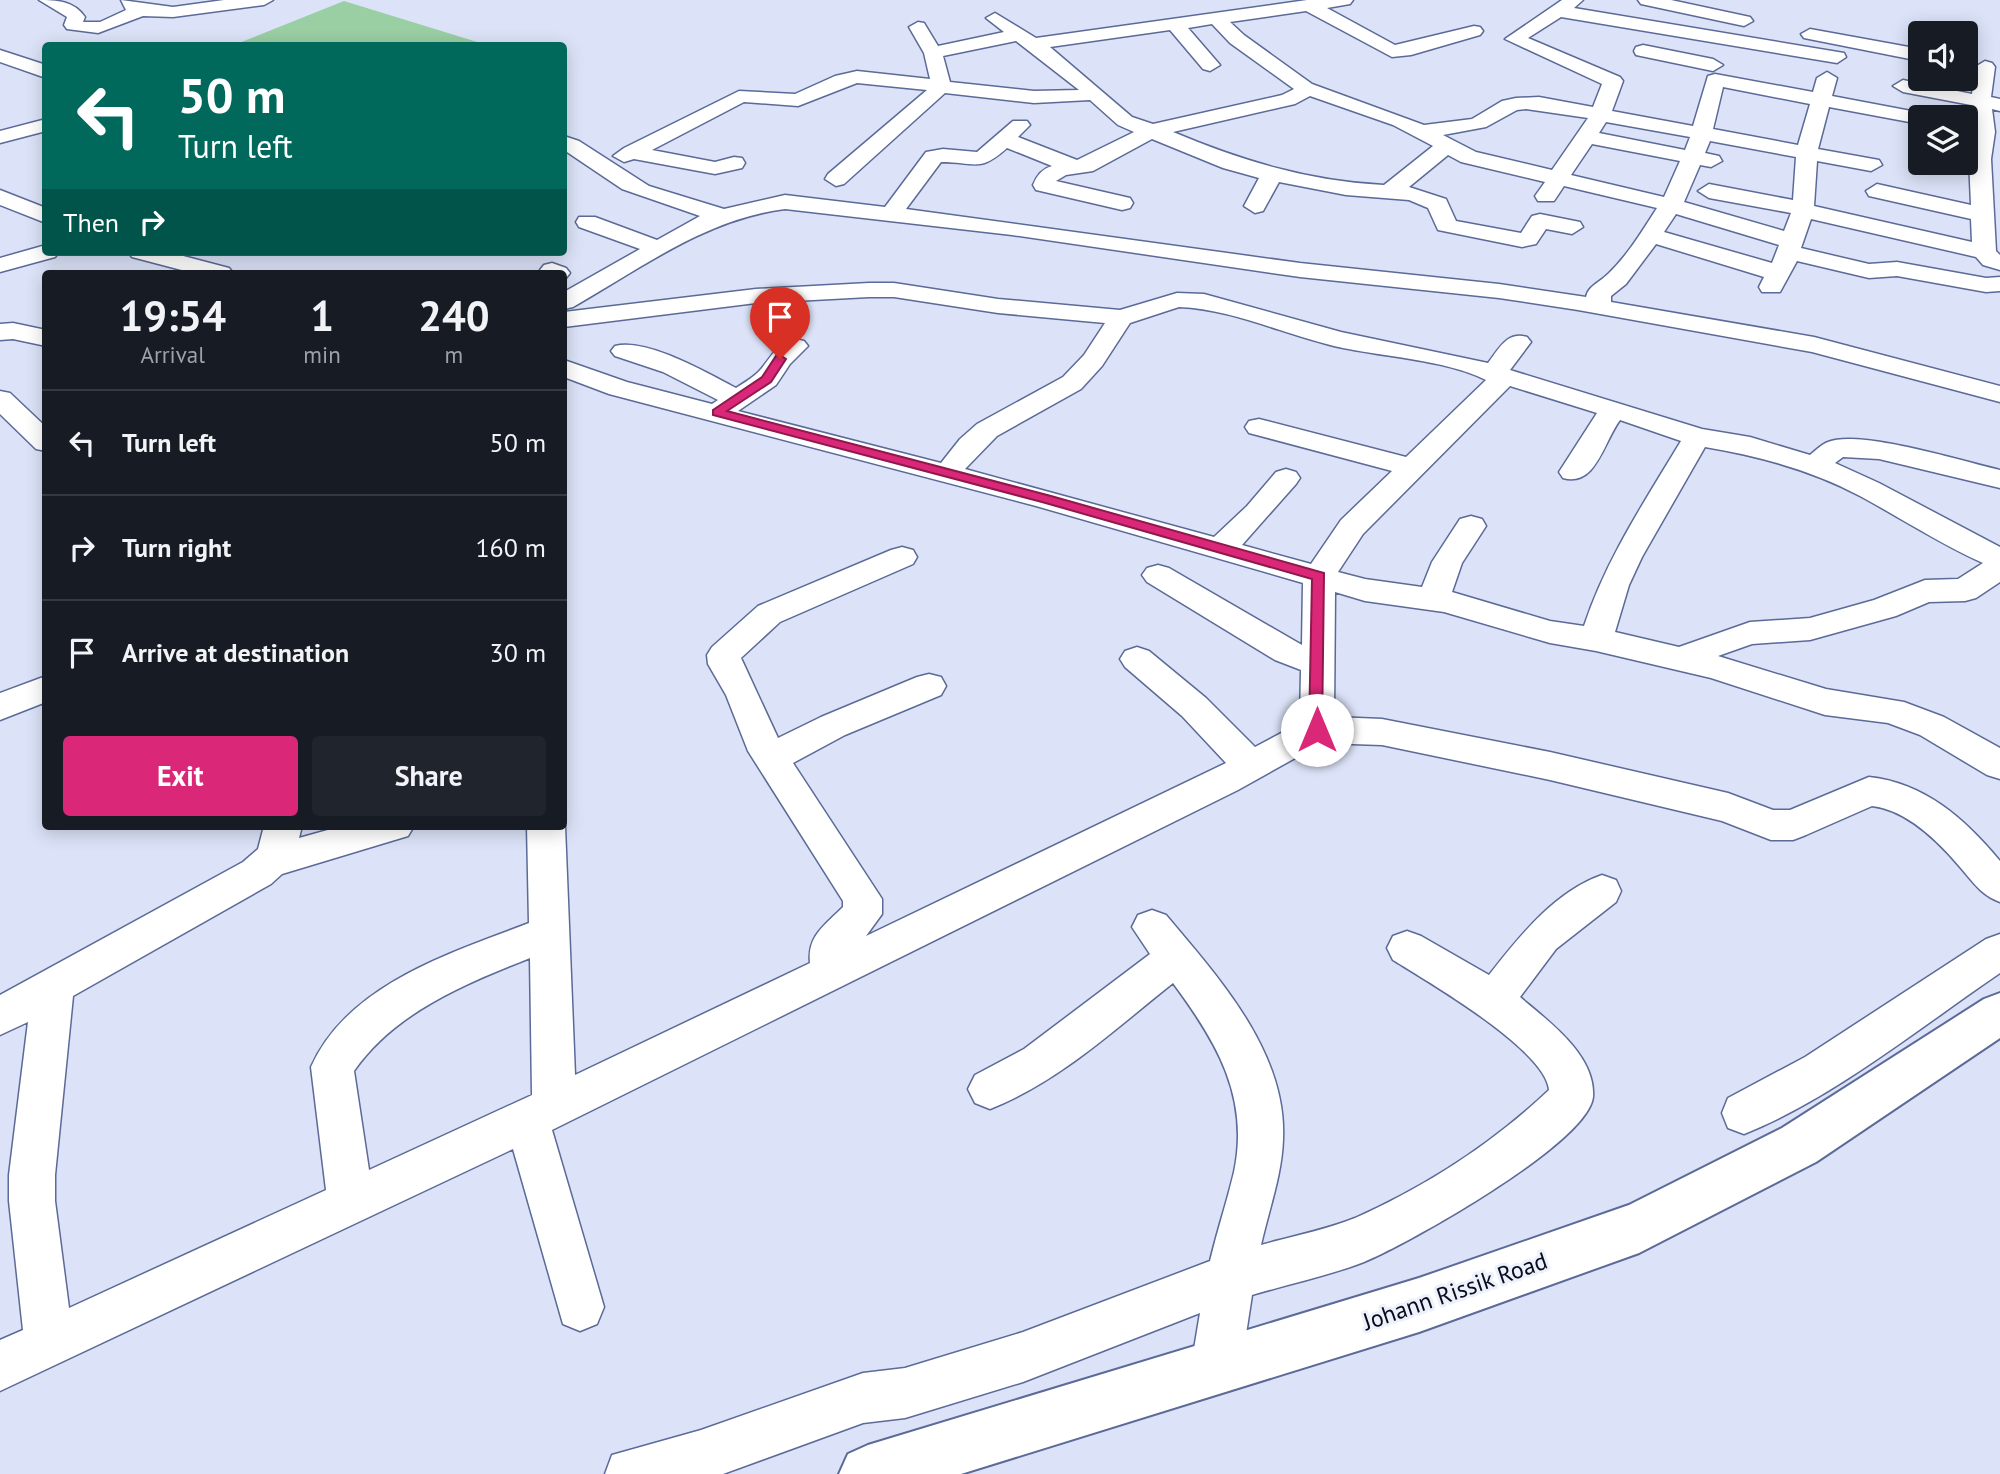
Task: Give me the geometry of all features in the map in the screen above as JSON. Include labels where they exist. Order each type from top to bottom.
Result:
[{"type":"main road","name":"Johann Rissik Road","points":[[868,1474],[1419,1305],[1639,1227],[1799,1145],[2000,1013]]},
{"type":"street","points":[[48,0],[74,14],[76,17],[73,25],[83,28],[101,28],[139,8],[180,0]]},
{"type":"street","points":[[139,8],[173,12],[264,0]]},
{"type":"street","points":[[933,53],[1344,0]]},
{"type":"street","points":[[1647,0],[1766,26]]},
{"type":"street","points":[[1309,5],[1392,51],[1411,49],[1474,31]]},
{"type":"street","points":[[1517,41],[1514,39],[1519,33],[1566,5],[1718,38],[1908,54]]},
{"type":"street","points":[[1215,17],[1237,39],[1306,88],[1401,121],[1445,147],[1469,157],[1671,205],[1782,264]]},
{"type":"street","points":[[995,18],[1027,40],[1125,121],[1230,164],[1359,190],[1390,191],[1435,202],[1440,207],[1446,225],[1454,228],[1522,240],[1528,239],[1540,221],[1572,227]]},
{"type":"street","points":[[1442,20],[1517,41],[1613,80],[1601,114],[1555,178],[1543,201]]},
{"type":"street","points":[[1174,23],[1210,65]]},
{"type":"street","points":[[836,179],[933,96],[941,84],[933,53],[918,27]]},
{"type":"street","points":[[1793,31],[1842,49]]},
{"type":"street","points":[[1600,307],[1598,294],[1617,279],[1671,205],[1701,134],[1714,73],[1708,62],[1718,38]]},
{"type":"street","points":[[1782,264],[1803,210],[1794,174],[1807,151],[1818,105],[1842,49]]},
{"type":"street","points":[[1643,51],[1908,135]]},
{"type":"street","points":[[0,55],[42,71]]},
{"type":"street","points":[[1709,191],[1803,210],[1992,257],[1979,140],[1991,103],[1984,67]]},
{"type":"street","points":[[602,165],[739,97],[795,100],[854,77],[941,84],[1033,98],[1092,93]]},
{"type":"street","points":[[1903,86],[1991,103]]},
{"type":"street","points":[[1122,203],[1044,185],[1048,175],[1085,166],[1151,131],[1287,100],[1300,96],[1306,88]]},
{"type":"street","points":[[891,214],[933,157],[943,155],[982,159],[1023,122],[1033,98]]},
{"type":"street","points":[[1419,132],[1476,124],[1488,120],[1510,103],[1539,103],[1871,165]]},
{"type":"street","points":[[1818,105],[1908,116]]},
{"type":"street","points":[[0,137],[42,126]]},
{"type":"street","points":[[1585,136],[1727,163]]},
{"type":"street","points":[[1004,139],[1075,167]]},
{"type":"street","points":[[567,144],[636,188],[720,215]]},
{"type":"street","points":[[1118,147],[1184,161],[1230,164]]},
{"type":"street","points":[[1390,191],[1445,147]]},
{"type":"street","points":[[631,152],[715,168],[734,163]]},
{"type":"street","points":[[1572,155],[1594,160]]},
{"type":"street","points":[[1255,206],[1272,174]]},
{"type":"street","points":[[1658,177],[1681,182]]},
{"type":"street","points":[[1877,191],[1988,221]]},
{"type":"street","points":[[0,197],[42,214]]},
{"type":"street","points":[[567,300],[720,215],[785,202],[1012,228],[1300,270],[1499,291],[1814,345],[2000,394]]},
{"type":"street","points":[[587,222],[660,249]]},
{"type":"street","points":[[1650,235],[1782,264],[1869,271],[1897,269],[1986,285],[2000,284]]},
{"type":"street","points":[[0,265],[42,253]]},
{"type":"street","points":[[155,256],[209,270]]},
{"type":"street","points":[[567,277],[590,287]]},
{"type":"street","points":[[567,320],[756,296],[869,290],[894,290],[998,306],[1054,309],[1121,318],[1177,300],[1205,301],[1337,338],[1454,362],[1697,437],[1750,446],[1815,465],[1869,489],[1960,541],[2000,559]]},
{"type":"street","points":[[947,474],[964,450],[985,431],[1037,407],[1073,382],[1096,356],[1121,318]]},
{"type":"street","points":[[0,332],[13,331],[42,337]]},
{"type":"street","points":[[1317,730],[1319,576],[1352,527],[1412,468],[1499,375],[1518,342]]},
{"type":"street","points":[[726,405],[767,379],[780,359],[796,346]]},
{"type":"street","points":[[624,351],[672,366],[726,405]]},
{"type":"street","points":[[567,369],[618,388],[726,405],[947,474],[1366,590],[1434,599],[1550,632],[1596,639],[1685,660],[1825,702],[1908,716],[2000,765]]},
{"type":"street","points":[[0,399],[42,439]]},
{"type":"street","points":[[1573,472],[1582,463],[1593,437],[1614,410]]},
{"type":"street","points":[[1259,427],[1412,468]]},
{"type":"street","points":[[1596,639],[1613,584],[1697,437]]},
{"type":"street","points":[[1815,465],[1837,448],[1879,450],[1914,461],[1959,467],[2000,479]]},
{"type":"street","points":[[1220,548],[1286,478]]},
{"type":"street","points":[[1434,599],[1447,562],[1471,526]]},
{"type":"street","points":[[831,972],[828,948],[862,914],[863,900],[771,758],[743,695],[724,664],[724,655],[769,614],[902,556]]},
{"type":"street","points":[[1685,660],[1696,651],[1730,638],[1823,626],[1885,608],[1925,591],[1965,590],[2000,567]]},
{"type":"street","points":[[1158,575],[1287,652],[1317,663]]},
{"type":"street","points":[[1137,659],[1194,707],[1251,766]]},
{"type":"street","points":[[771,758],[833,726],[929,686]]},
{"type":"street","points":[[0,707],[42,690]]},
{"type":"street","points":[[0,1366],[541,1113],[1251,766],[1317,730],[1382,732],[1550,766],[1728,808],[1771,825],[1793,825],[1869,791],[1880,791],[1917,807],[1962,842],[2000,886]]},
{"type":"street","points":[[0,1016],[257,873],[275,857],[282,830]]},
{"type":"street","points":[[269,862],[381,830]]},
{"type":"street","points":[[546,830],[551,932],[541,1113],[580,1307]]},
{"type":"street","points":[[1494,1000],[1542,937],[1602,891]]},
{"type":"street","points":[[351,1202],[332,1067],[341,1050],[384,1012],[453,970],[551,932]]},
{"type":"street","points":[[990,1088],[1039,1063],[1164,942],[1218,1012],[1238,1047],[1253,1084],[1261,1119],[1260,1165],[1231,1277],[1216,1367]]},
{"type":"street","points":[[631,1474],[701,1456],[863,1398],[905,1393],[1023,1357],[1231,1277],[1360,1240],[1441,1198],[1531,1137],[1571,1098],[1569,1075],[1536,1037],[1494,1000],[1407,948]]},
{"type":"street","points":[[1744,1113],[1820,1071],[2000,951]]},
{"type":"street","points":[[49,1343],[32,1201],[32,1175],[53,987]]},
{"type":"green space","points":[[344,1],[477,42],[242,42]]},
{"type":"route","points":[[780,359],[767,379],[734,398],[717,413],[1046,499],[1319,576],[1317,730]]}]
